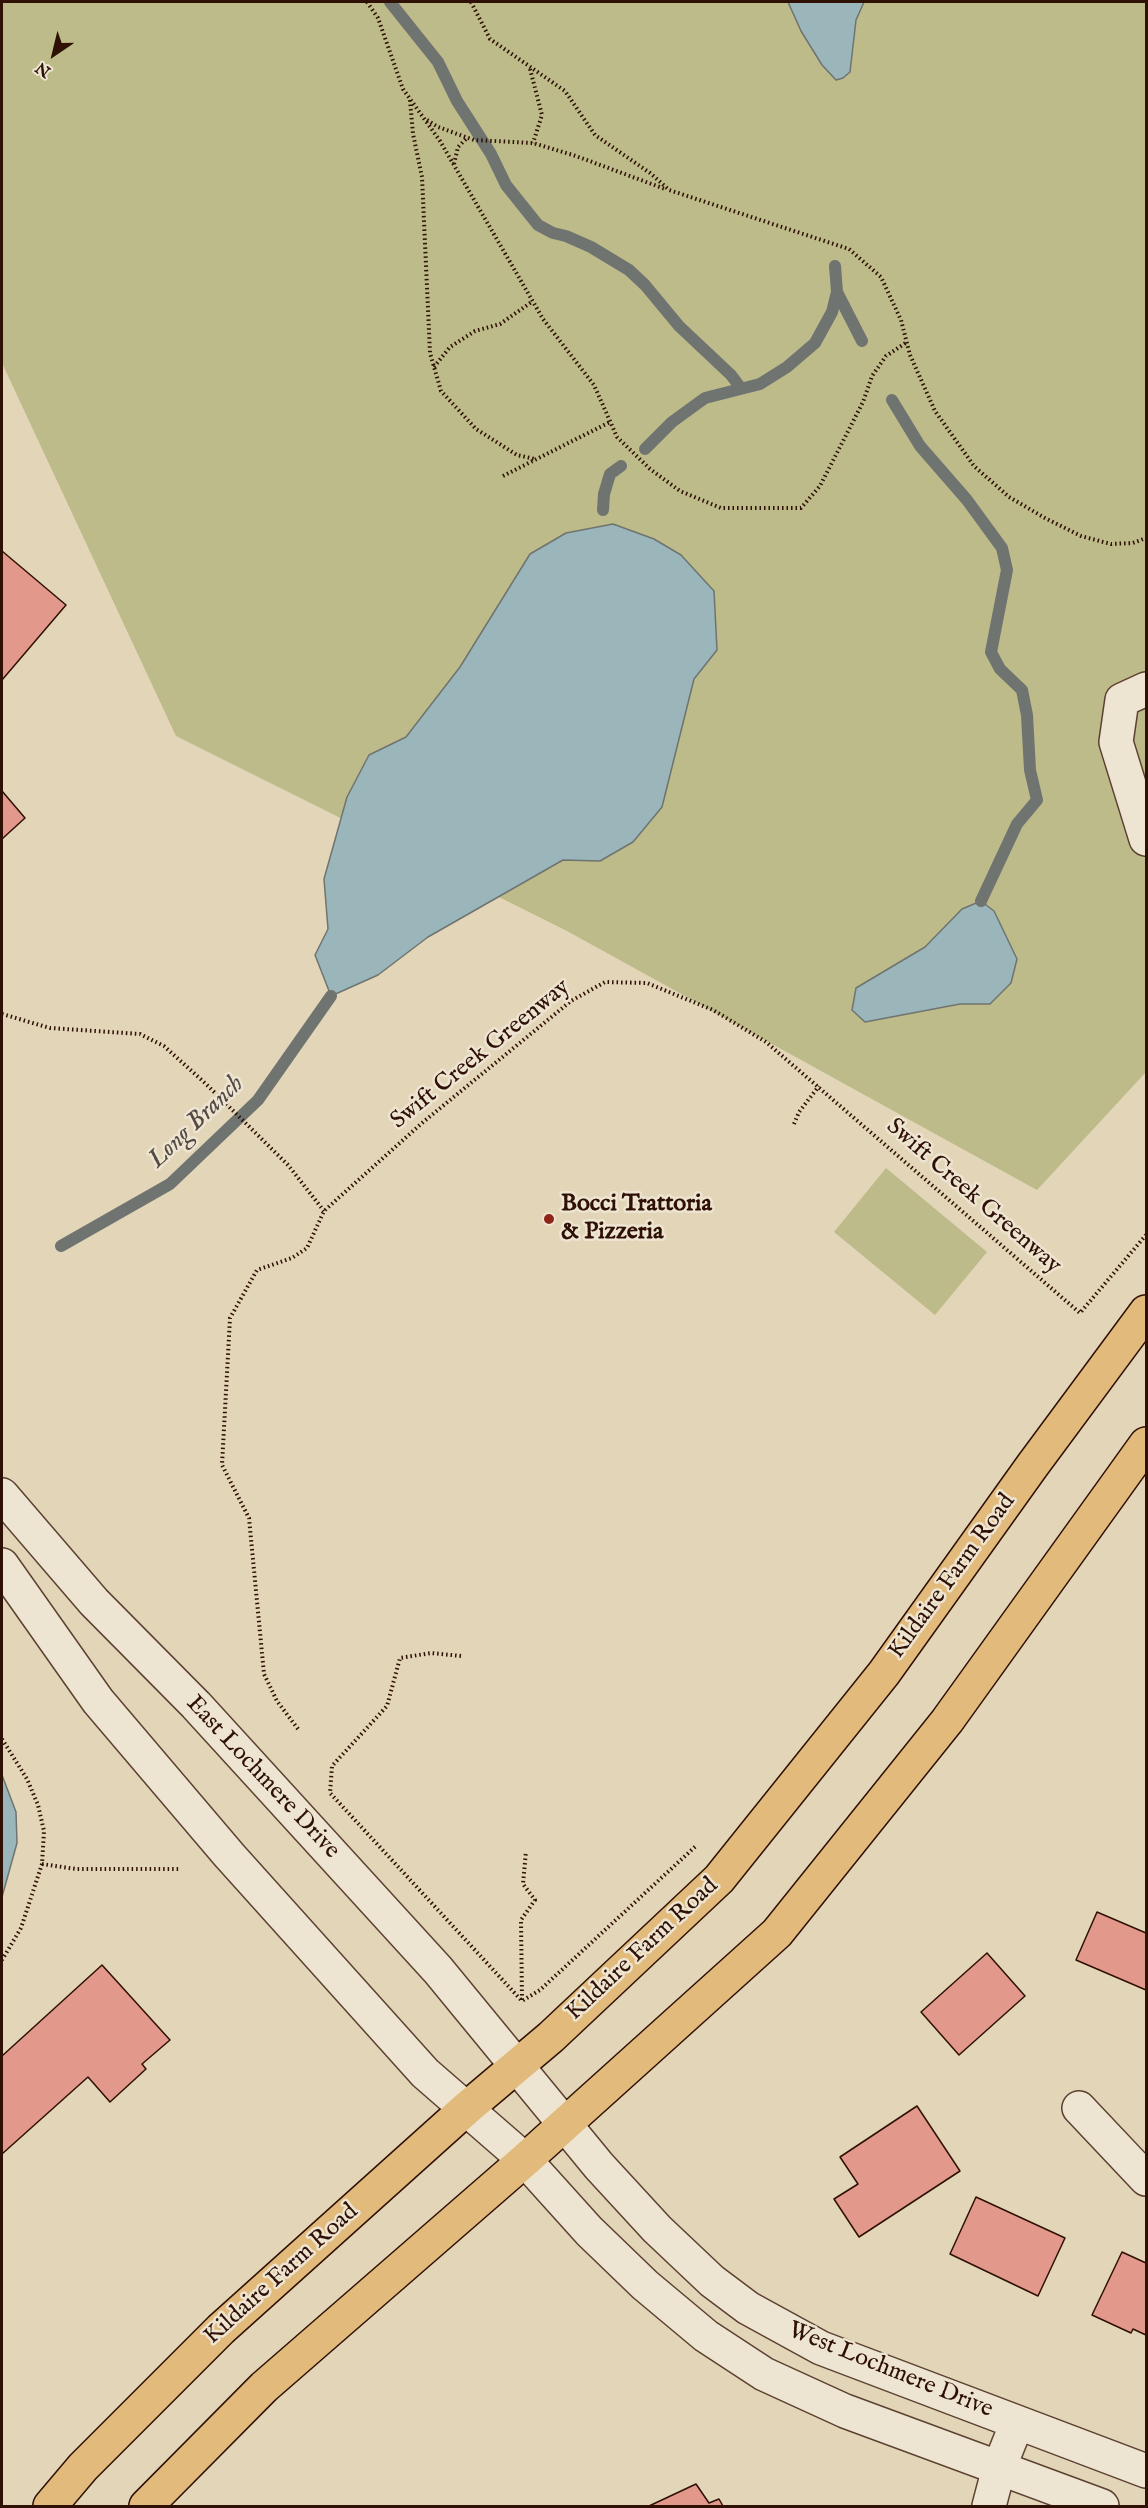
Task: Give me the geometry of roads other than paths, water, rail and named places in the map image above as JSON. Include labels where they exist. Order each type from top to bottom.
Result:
[{"type":"main road","name":"Kildaire Farm Road","points":[[50,2506],[83,2467],[221,2330],[467,2108],[518,2066],[719,1879],[884,1673],[1032,1466],[1146,1312]]},
{"type":"main road","points":[[146,2506],[264,2387],[525,2160],[777,1933],[947,1721],[1146,1444]]},
{"type":"street","points":[[1146,689],[1122,700],[1116,742],[1146,839]]},
{"type":"street","name":"East Lochmere Drive","points":[[2,1495],[94,1602],[196,1705],[438,1970],[518,2066]]},
{"type":"street","points":[[2,1565],[98,1701],[214,1837],[424,2073],[467,2108]]},
{"type":"street","name":"West Lochmere Drive","points":[[518,2066],[586,2151],[657,2229],[712,2281],[748,2308],[821,2348],[1146,2471]]},
{"type":"street","name":"West Lochmere Drive","points":[[467,2108],[525,2160],[589,2231],[645,2285],[706,2336],[764,2374],[845,2411],[1102,2506]]},
{"type":"street","points":[[1079,2108],[1146,2179]]},
{"type":"street","points":[[989,2506],[999,2468],[1017,2423]]},
{"type":"water","points":[[788,2],[864,2],[856,20],[850,72],[843,78],[836,80],[822,65],[801,31]]},
{"type":"water","points":[[613,524],[654,539],[681,555],[714,591],[717,650],[694,679],[662,807],[633,842],[600,861],[563,860],[428,937],[378,975],[331,996],[315,955],[328,929],[324,879],[347,797],[369,755],[406,737],[460,667],[530,554],[566,533]]},
{"type":"water","points":[[981,901],[994,911],[1017,959],[1011,983],[990,1004],[960,1004],[865,1022],[852,1010],[856,988],[925,947],[962,909]]},
{"type":"water","points":[[2,1775],[16,1812],[17,1843],[2,1897]]},
{"type":"waterway","points":[[390,2],[438,62],[457,101],[491,154],[506,185],[538,225],[591,247],[629,270],[645,285],[679,326],[731,375],[740,387]]},
{"type":"waterway","points":[[835,266],[837,292],[862,341]]},
{"type":"waterway","points":[[645,449],[672,422],[705,398],[760,384],[787,367],[815,343],[832,312],[837,292]]},
{"type":"waterway","points":[[892,400],[920,446],[967,500],[1002,548],[1007,570],[991,652],[1000,669],[1022,690],[1027,715],[1030,770],[1037,800],[1017,824],[981,901]]},
{"type":"waterway","points":[[603,510],[604,494],[610,474],[621,466]]},
{"type":"waterway","name":"Long Branch","points":[[61,1246],[170,1184],[258,1100],[331,996]]},
{"type":"place","name":"Bocci Trattoria & Pizzeria","points":[[549,1219]]}]
